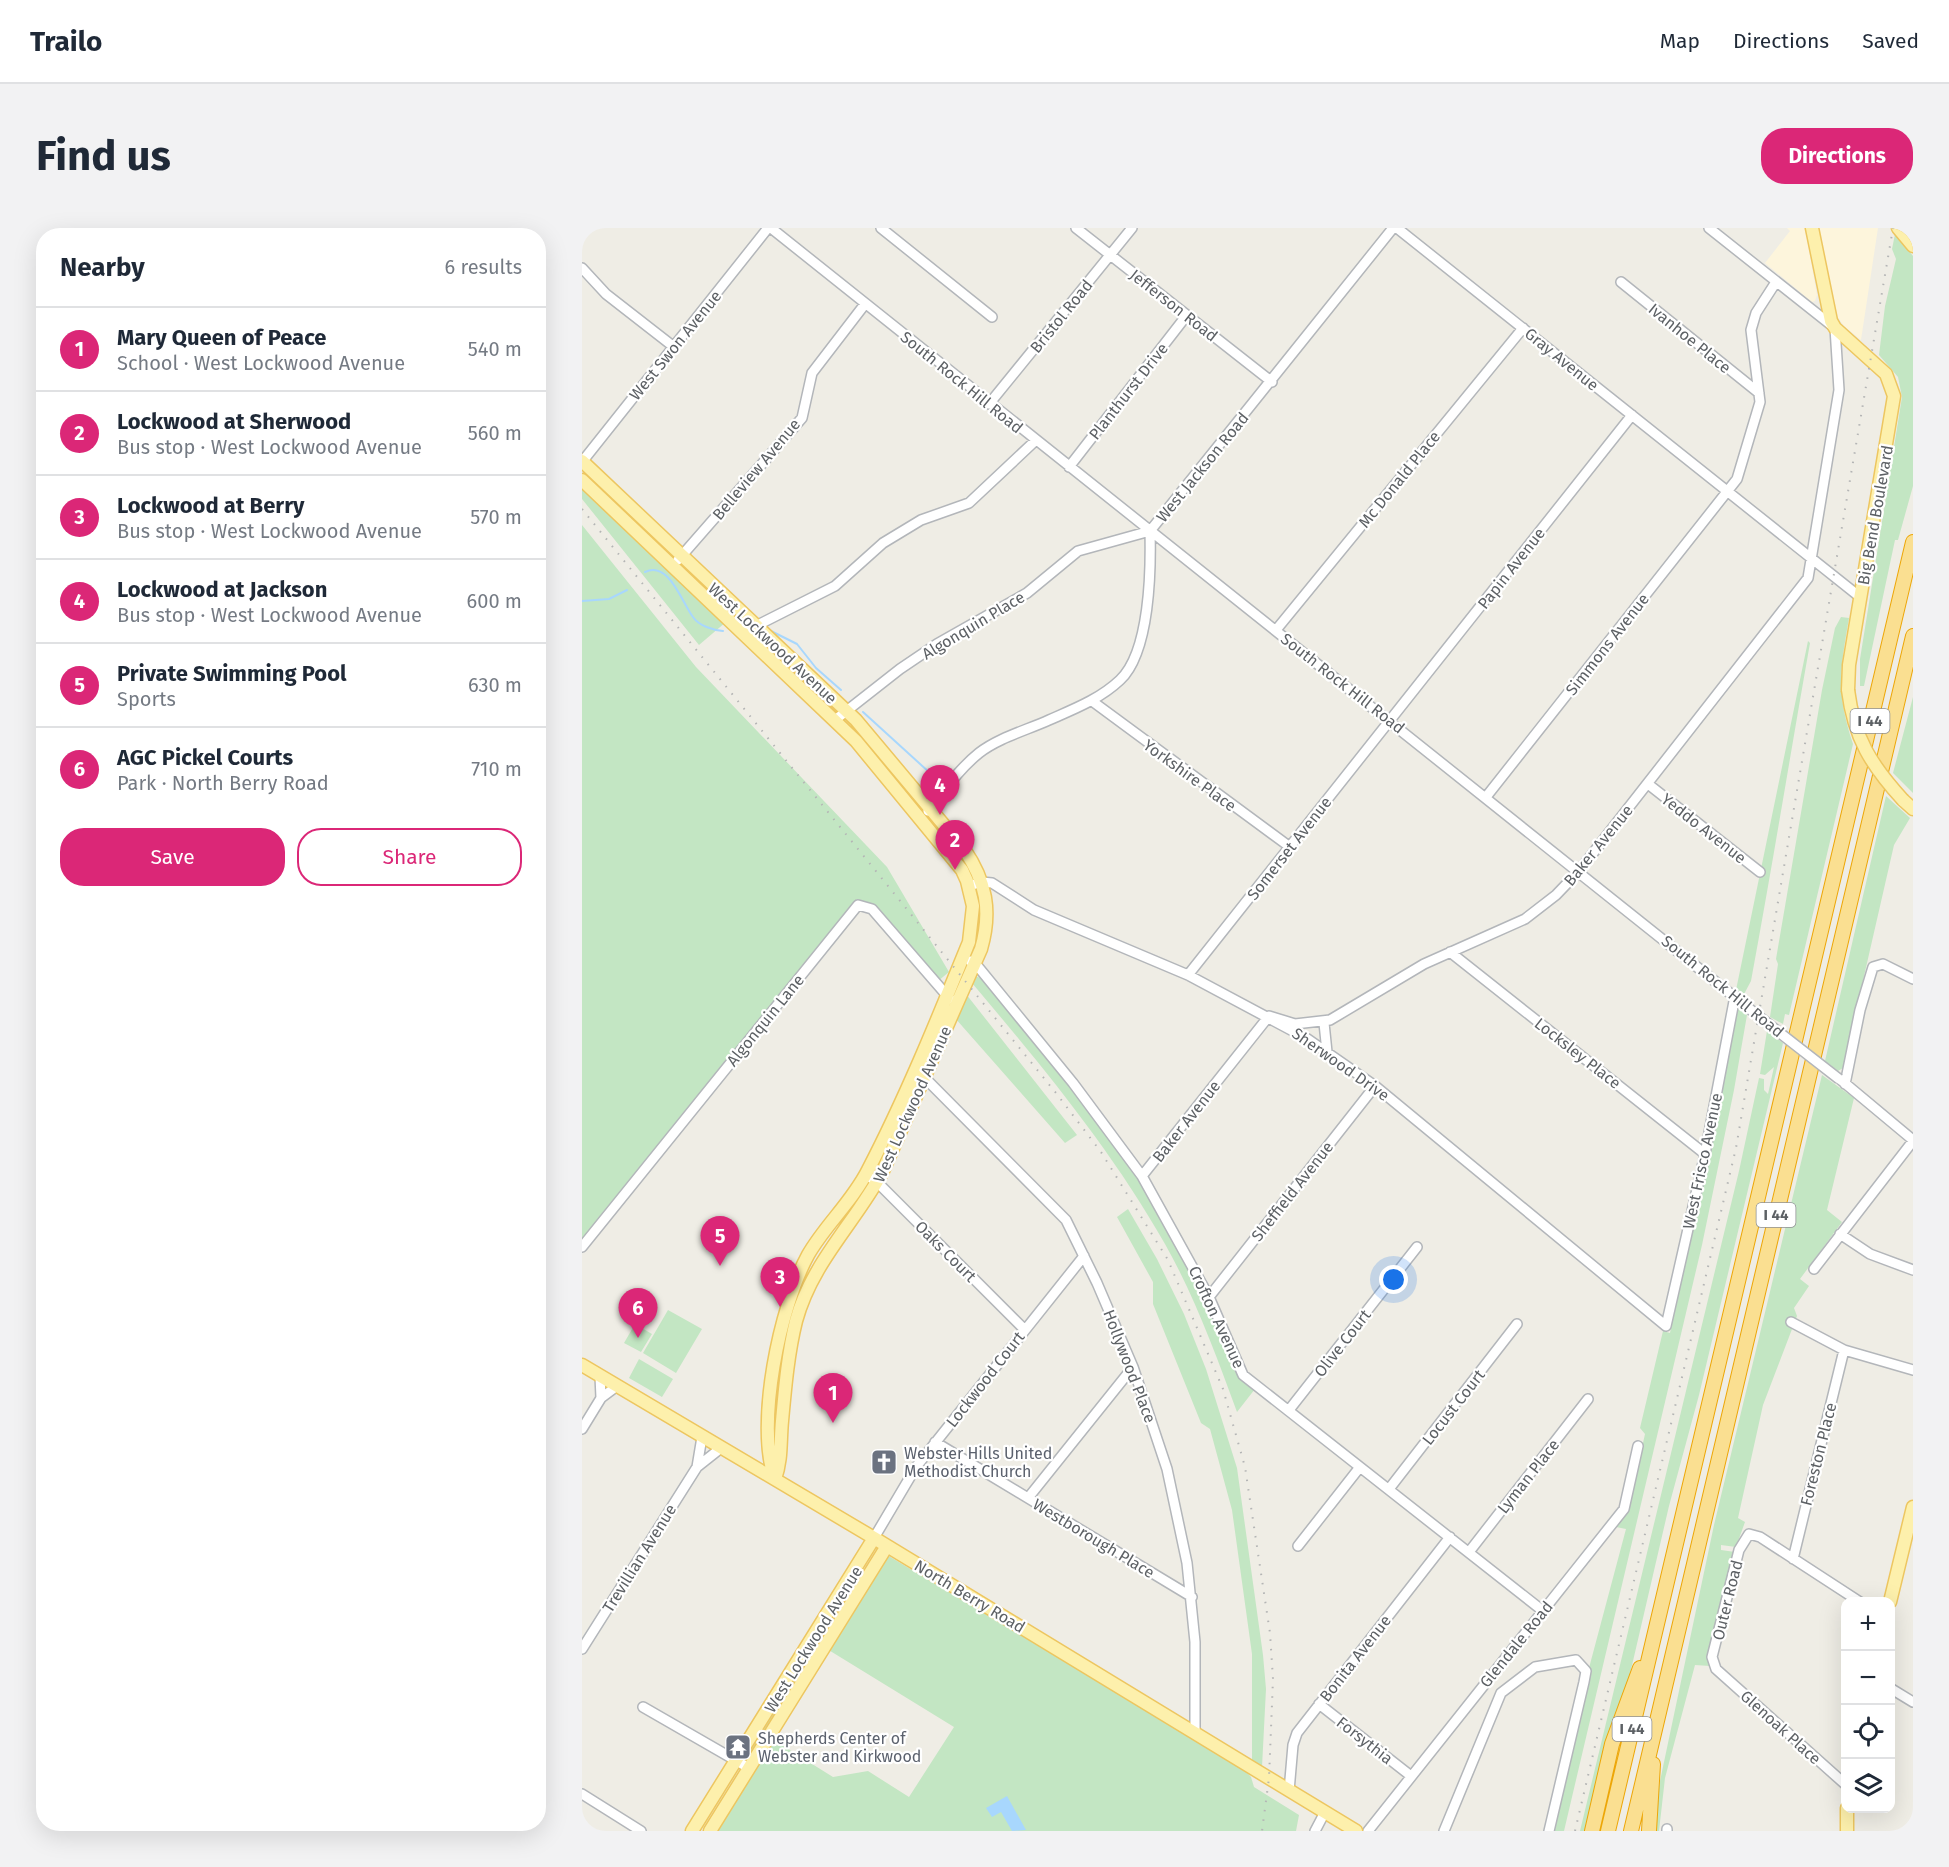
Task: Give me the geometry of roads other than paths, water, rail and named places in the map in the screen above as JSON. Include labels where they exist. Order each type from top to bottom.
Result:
[{"type":"highway","name":"I 44","points":[[1608,1831],[1913,542]]},
{"type":"highway","name":"I 44","points":[[1631,1831],[1913,636]]},
{"type":"highway","points":[[1592,1831],[1621,1713],[1656,1627]]},
{"type":"highway","points":[[1649,1831],[1654,1735]]},
{"type":"main road","name":"Big Bend Boulevard","points":[[1812,228],[1825,302],[1835,328],[1886,374],[1894,396],[1849,665],[1848,690],[1851,712],[1868,758],[1905,797],[1913,809]]},
{"type":"main road","points":[[1898,228],[1913,246]]},
{"type":"main road","name":"West Lockwood Avenue","points":[[582,462],[846,710],[964,849],[982,882],[987,918],[986,933],[975,963],[877,1182],[818,1268],[805,1294],[796,1324],[785,1393],[782,1461],[775,1479]]},
{"type":"main road","name":"West Lockwood Avenue","points":[[582,480],[836,720],[954,859],[969,886],[973,920],[962,958],[946,995],[866,1175],[809,1254],[791,1292],[782,1320],[772,1390],[768,1448],[769,1465],[775,1479]]},
{"type":"main road","points":[[782,1320],[796,1324]]},
{"type":"main road","name":"North Berry Road","points":[[582,1365],[874,1538],[1356,1831]]},
{"type":"main road","points":[[772,1390],[785,1393]]},
{"type":"main road","points":[[742,1460],[757,1459],[768,1448]]},
{"type":"main road","points":[[1891,1597],[1913,1508]]},
{"type":"main road","name":"West Lockwood Avenue","points":[[692,1831],[874,1538]]},
{"type":"main road","name":"West Lockwood Avenue","points":[[710,1831],[887,1546]]},
{"type":"main road","points":[[811,1642],[823,1650]]},
{"type":"main road","points":[[1847,1813],[1847,1831]]},
{"type":"street","name":"South Rock Hill Road","points":[[770,228],[1842,1081],[1913,1141]]},
{"type":"street","name":"West Swon Avenue","points":[[582,462],[770,228]]},
{"type":"street","points":[[881,228],[992,317]]},
{"type":"street","name":"Jefferson Road","points":[[1076,228],[1272,382]]},
{"type":"street","name":"Bristol Road","points":[[989,404],[1132,228]]},
{"type":"street","name":"Gray Avenue","points":[[1395,228],[1860,597]]},
{"type":"street","name":"West Jackson Road","points":[[922,820],[960,772],[980,752],[1092,701],[1122,679],[1137,652],[1146,619],[1151,568],[1150,531],[1395,228]]},
{"type":"street","points":[[1709,228],[1835,328]]},
{"type":"street","points":[[582,268],[606,294],[674,347]]},
{"type":"street","name":"Ivanhoe Place","points":[[1622,282],[1759,393]]},
{"type":"street","name":"Simmons Avenue","points":[[1486,797],[1737,479],[1758,416],[1759,393],[1751,330],[1759,307],[1776,282]]},
{"type":"street","name":"Belleview Avenue","points":[[672,567],[802,417],[812,373],[865,304]]},
{"type":"street","name":"Planthurst Drive","points":[[1069,466],[1187,315]]},
{"type":"street","name":"Mc Donald Place","points":[[1276,630],[1522,328]]},
{"type":"street","name":"Baker Avenue","points":[[1142,1176],[1269,1016],[1295,1024],[1324,1023],[1402,976],[1525,919],[1556,895],[1579,871],[1808,578],[1839,390],[1835,328]]},
{"type":"street","name":"Papin Avenue","points":[[1390,721],[1632,415]]},
{"type":"street","points":[[742,633],[835,586],[883,543],[921,520],[969,502],[1035,441]]},
{"type":"street","name":"Algonquin Place","points":[[836,720],[846,710],[937,644],[1027,593],[1078,551],[1150,531]]},
{"type":"street","name":"Yorkshire Place","points":[[1092,701],[1290,847]]},
{"type":"street","name":"Somerset Avenue","points":[[1188,975],[1390,721]]},
{"type":"street","name":"Yeddo Avenue","points":[[1648,784],[1760,872]]},
{"type":"street","points":[[969,886],[982,882]]},
{"type":"street","name":"Sherwood Drive","points":[[982,882],[999,887],[1034,910],[1188,975],[1269,1016],[1327,1052],[1375,1086],[1666,1326]]},
{"type":"street","name":"Algonquin Lane","points":[[582,1247],[858,905],[872,909],[956,1005]]},
{"type":"street","name":"Locksley Place","points":[[1450,952],[1705,1154]]},
{"type":"street","name":"Crofton Avenue","points":[[962,958],[975,963],[1073,1083],[1142,1176],[1209,1297],[1243,1375],[1543,1611]]},
{"type":"street","points":[[1842,1081],[1869,975],[1875,965],[1889,966],[1913,980]]},
{"type":"street","name":"West Frisco Avenue","points":[[1666,1326],[1705,1154],[1735,996]]},
{"type":"street","points":[[1324,1023],[1327,1052]]},
{"type":"street","name":"Hollywood Place","points":[[914,1067],[1059,1211],[1073,1231],[1133,1367],[1178,1509],[1192,1597],[1197,1690],[1195,1732]]},
{"type":"street","name":"Sheffield Avenue","points":[[1209,1297],[1375,1086]]},
{"type":"street","points":[[1814,1269],[1913,1141]]},
{"type":"street","name":"Oaks Court","points":[[866,1175],[877,1182],[1024,1329]]},
{"type":"street","points":[[1840,1234],[1870,1254],[1913,1270]]},
{"type":"street","name":"Olive Court","points":[[1289,1410],[1417,1247]]},
{"type":"street","name":"Lockwood Court","points":[[874,1538],[910,1476],[935,1442],[1084,1256]]},
{"type":"street","points":[[1791,1322],[1844,1350],[1913,1370]]},
{"type":"street","name":"Locust Court","points":[[1389,1490],[1517,1324]]},
{"type":"street","name":"Foreston Place","points":[[1792,1559],[1844,1350]]},
{"type":"street","points":[[1028,1498],[1133,1367]]},
{"type":"street","points":[[600,1376],[601,1398]]},
{"type":"street","points":[[582,1429],[601,1398],[617,1386]]},
{"type":"street","name":"Lyman Place","points":[[1468,1552],[1588,1399]]},
{"type":"street","name":"Trevillian Avenue","points":[[697,1467],[702,1437]]},
{"type":"street","name":"Westborough Place","points":[[935,1442],[1192,1597]]},
{"type":"street","name":"Glendale Road","points":[[1368,1831],[1624,1509],[1638,1446]]},
{"type":"street","name":"Trevillian Avenue","points":[[582,1649],[697,1467],[721,1448]]},
{"type":"street","points":[[1298,1546],[1360,1467]]},
{"type":"street","name":"Outer Road","points":[[1716,1669],[1712,1657],[1739,1550],[1749,1534],[1760,1537],[1792,1559]]},
{"type":"street","name":"Bonita Avenue","points":[[1289,1791],[1294,1740],[1450,1537]]},
{"type":"street","points":[[1792,1559],[1852,1597]]},
{"type":"street","points":[[1444,1831],[1494,1704],[1501,1693],[1535,1667],[1576,1660],[1586,1671],[1549,1831]]},
{"type":"street","name":"Glenoak Place","points":[[1716,1669],[1841,1781]]},
{"type":"street","points":[[1478,1691],[1494,1704]]},
{"type":"street","points":[[1895,1691],[1913,1702]]},
{"type":"street","name":"Forsythia","points":[[1320,1704],[1412,1776]]},
{"type":"street","points":[[643,1707],[749,1768]]},
{"type":"street","points":[[582,1794],[641,1831]]},
{"type":"street","points":[[1315,1831],[1325,1812]]},
{"type":"water","points":[[1007,1796],[1026,1830],[1012,1831],[1001,1812],[992,1817],[986,1808]]},
{"type":"waterway","points":[[645,572],[654,570],[668,577],[699,623],[723,631]]},
{"type":"waterway","points":[[582,601],[609,599],[627,590]]},
{"type":"waterway","points":[[767,629],[797,644],[816,668],[841,690]]},
{"type":"waterway","points":[[863,712],[941,783]]},
{"type":"railway","points":[[1575,1831],[1736,1148],[1893,228]]},
{"type":"railway","points":[[582,509],[1056,1093],[1101,1152],[1168,1260],[1223,1389],[1245,1467],[1270,1633],[1273,1679],[1269,1778],[1262,1831]]},
{"type":"place","name":"Lockwood at Jackson","points":[[940,815]]},
{"type":"place","name":"Lockwood at Sherwood","points":[[955,870]]},
{"type":"place","name":"Private Swimming Pool","points":[[720,1266]]},
{"type":"place","name":"Lockwood at Berry","points":[[780,1307]]},
{"type":"place","name":"AGC Pickel Courts","points":[[638,1338]]},
{"type":"place","name":"Mary Queen of Peace","points":[[833,1423]]},
{"type":"place","name":"Webster Hills United Methodist Church","points":[[884,1462]]},
{"type":"place","name":"Shepherds Center of Webster and Kirkwood","points":[[738,1747]]}]
